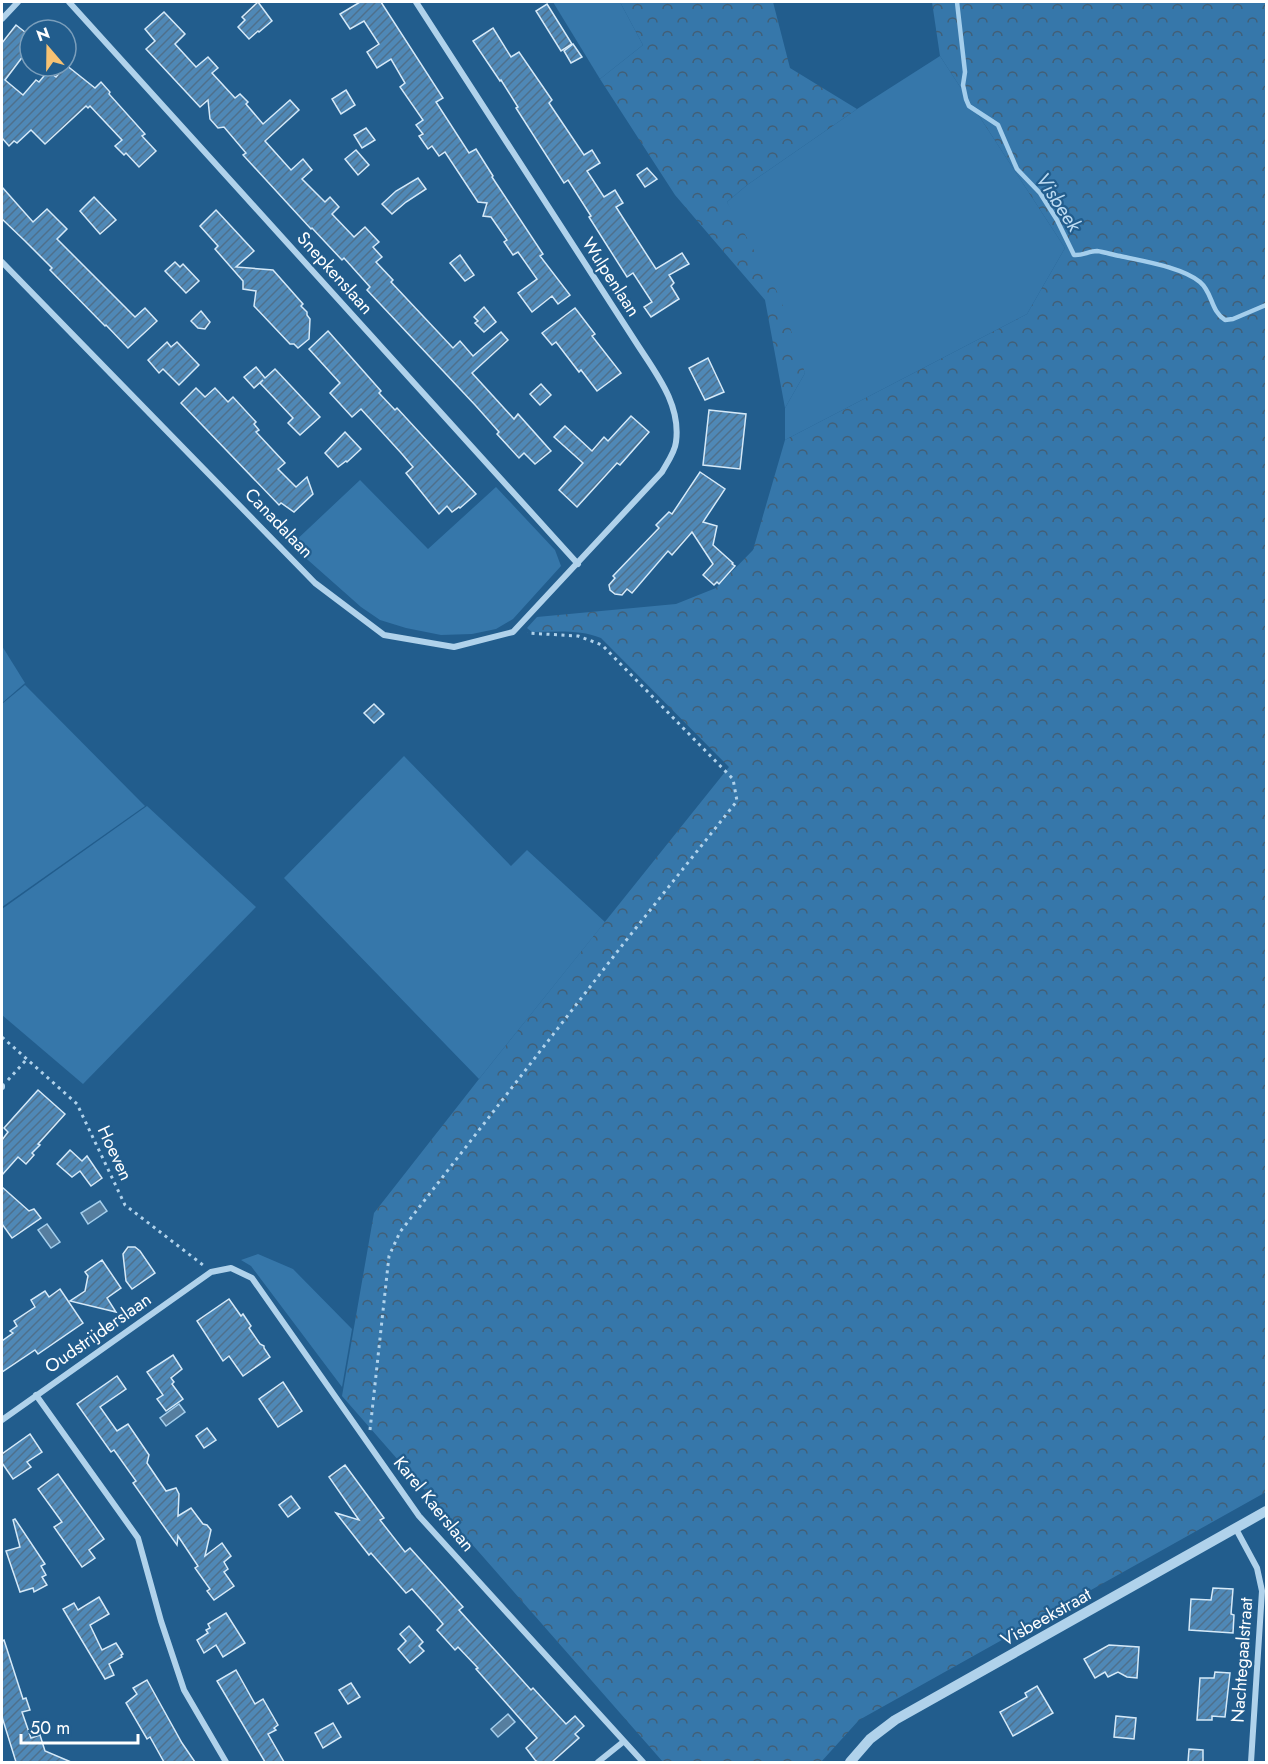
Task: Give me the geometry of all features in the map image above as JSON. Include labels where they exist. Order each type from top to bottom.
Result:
[{"type":"street","points":[[2,19],[18,2]]},
{"type":"street","name":"Snepkenslaan","points":[[69,2],[578,564]]},
{"type":"street","name":"Wulpenlaan","points":[[416,2],[656,373],[666,390],[676,417],[676,444],[662,472],[578,564]]},
{"type":"street","name":"Canadalaan","points":[[2,262],[315,583],[384,636],[454,647],[513,632]]},
{"type":"street","points":[[513,632],[578,564]]},
{"type":"street","name":"Karel Kaerslaan","points":[[211,1272],[231,1269],[252,1278],[419,1516],[643,1762]]},
{"type":"street","name":"Oudstrijderslaan","points":[[2,1420],[211,1272]]},
{"type":"street","points":[[36,1395],[138,1538],[183,1690],[226,1762]]},
{"type":"street","name":"Visbeekstraat","points":[[850,1762],[870,1738],[895,1720],[1266,1511]]},
{"type":"street","name":"Nachtegaalstraat","points":[[1236,1529],[1257,1568],[1262,1591],[1251,1762]]},
{"type":"street","points":[[598,1762],[623,1742]]},
{"type":"path","points":[[368,1445],[389,1256],[400,1232],[737,801],[733,779],[602,645],[578,636],[513,632]]},
{"type":"path","name":"Hoeven","points":[[2,1037],[77,1104],[125,1205],[171,1242],[196,1258],[211,1272]]},
{"type":"path","points":[[2,1086],[27,1059]]},
{"type":"green space","points":[[553,2],[620,2],[643,45],[600,79]]},
{"type":"green space","points":[[620,2],[773,2],[790,68],[857,109],[747,185],[727,202],[780,297],[805,373],[785,408],[765,300],[675,195],[600,79],[643,45]]},
{"type":"green space","points":[[932,2],[1266,2],[1266,1492],[859,1720],[821,1762],[663,1762],[342,1396],[374,1213],[729,767],[601,638],[576,632],[532,632],[527,628],[537,617],[676,604],[716,588],[753,550],[785,440],[1027,314],[1065,248],[940,56]]},
{"type":"green space","points":[[940,56],[1065,248],[1027,314],[785,440],[785,408],[805,373],[727,202],[747,185],[857,109]]},
{"type":"green space","points":[[360,480],[428,549],[496,487],[555,550],[561,566],[513,619],[496,629],[472,634],[441,635],[380,620],[361,607],[291,545]]},
{"type":"green space","points":[[2,646],[25,683],[2,703]]},
{"type":"green space","points":[[25,685],[145,806],[2,907],[2,704]]},
{"type":"green space","points":[[404,756],[511,866],[527,850],[605,922],[479,1079],[284,878]]},
{"type":"green space","points":[[147,806],[256,907],[83,1084],[2,1015],[2,909]]},
{"type":"green space","points":[[258,1254],[293,1269],[352,1329],[342,1387],[251,1266],[241,1260]]},
{"type":"shaded area","points":[[100,1201],[107,1211],[88,1224],[81,1213]]},
{"type":"shaded area","points":[[47,1224],[60,1242],[51,1248],[38,1230]]},
{"type":"shaded area","points":[[179,1404],[185,1412],[166,1426],[160,1418]]},
{"type":"shaded area","points":[[508,1714],[515,1722],[498,1737],[491,1729]]},
{"type":"building","points":[[258,2],[272,21],[249,39],[238,27],[245,20],[242,17]]},
{"type":"building","points":[[360,2],[381,2],[443,98],[436,102],[469,153],[476,149],[543,254],[540,256],[570,295],[558,304],[552,296],[532,312],[518,293],[537,279],[518,252],[513,255],[504,242],[507,240],[491,217],[483,216],[487,203],[478,202],[445,152],[439,156],[432,146],[428,149],[419,136],[423,134],[416,125],[423,120],[400,87],[405,83],[391,59],[377,68],[367,52],[379,44],[364,21],[350,29],[340,14]]},
{"type":"building","points":[[547,4],[572,44],[561,51],[536,11]]},
{"type":"building","points":[[164,12],[185,34],[175,44],[196,67],[208,57],[218,68],[212,73],[235,98],[240,94],[248,102],[246,104],[263,124],[290,100],[299,110],[265,141],[291,170],[303,159],[312,170],[302,179],[325,202],[330,197],[339,207],[332,214],[354,237],[365,227],[379,242],[373,247],[382,257],[376,262],[393,280],[391,282],[453,348],[460,341],[473,356],[501,332],[508,340],[472,373],[514,419],[518,414],[551,451],[535,464],[524,453],[519,458],[476,406],[367,290],[370,287],[344,258],[342,260],[311,229],[243,155],[246,153],[224,127],[218,128],[210,119],[208,100],[200,107],[146,49],[155,41],[145,29]]},
{"type":"building","points":[[16,25],[18,27],[18,63],[5,80],[23,95],[36,80],[39,82],[42,78],[78,78],[78,75],[95,88],[101,82],[145,134],[142,136],[156,151],[139,167],[126,153],[124,155],[115,146],[122,140],[90,106],[88,108],[86,106],[45,144],[31,130],[17,143],[14,141],[9,146],[2,138],[2,43]]},
{"type":"building","points":[[493,28],[511,57],[519,52],[552,100],[549,103],[584,155],[592,150],[600,163],[587,171],[604,197],[615,190],[623,203],[616,207],[656,269],[682,253],[689,264],[669,275],[674,283],[671,286],[679,299],[651,317],[644,307],[652,302],[633,273],[627,277],[568,180],[564,183],[516,108],[518,107],[501,80],[473,41]]},
{"type":"building","points":[[573,44],[582,57],[571,63],[564,51]]},
{"type":"building","points":[[346,90],[355,105],[341,114],[332,99]]},
{"type":"building","points":[[366,128],[375,140],[362,148],[354,135]]},
{"type":"building","points":[[356,150],[369,165],[358,175],[345,159]]},
{"type":"building","points":[[647,168],[657,179],[645,187],[637,175]]},
{"type":"building","points":[[418,178],[426,189],[392,214],[382,204],[396,191]]},
{"type":"building","points":[[2,187],[33,222],[47,209],[67,229],[57,239],[135,317],[145,308],[157,321],[128,348],[2,219]]},
{"type":"building","points":[[94,197],[116,220],[100,234],[80,211]]},
{"type":"building","points":[[216,210],[254,251],[236,267],[273,270],[303,304],[301,306],[310,319],[309,339],[298,348],[290,344],[254,306],[256,291],[243,289],[243,281],[215,249],[218,246],[200,226]]},
{"type":"building","points":[[460,255],[474,275],[465,281],[450,263]]},
{"type":"building","points":[[175,262],[180,267],[183,264],[199,281],[186,293],[165,271]]},
{"type":"building","points":[[484,307],[496,322],[484,332],[475,323],[478,321],[474,317]]},
{"type":"building","points":[[575,308],[595,334],[592,336],[621,373],[597,391],[556,342],[552,345],[542,333]]},
{"type":"building","points":[[201,311],[210,322],[205,329],[198,328],[191,321]]},
{"type":"building","points":[[328,331],[381,391],[379,393],[395,410],[397,408],[476,494],[460,508],[452,512],[447,506],[439,514],[406,473],[413,467],[402,454],[361,409],[352,417],[330,393],[340,383],[309,349]]},
{"type":"building","points":[[167,342],[171,347],[177,342],[199,365],[179,385],[163,369],[159,373],[148,360]]},
{"type":"building","points":[[708,358],[724,392],[705,400],[689,368]]},
{"type":"building","points":[[256,367],[265,378],[275,369],[320,417],[300,435],[288,423],[293,418],[260,383],[263,380],[254,388],[244,377]]},
{"type":"building","points":[[541,384],[551,395],[540,405],[530,394]]},
{"type":"building","points":[[196,388],[205,397],[215,388],[228,402],[233,397],[256,422],[254,424],[259,430],[256,432],[285,463],[278,469],[296,487],[307,477],[313,494],[294,512],[281,503],[279,505],[181,403]]},
{"type":"building","points":[[709,410],[746,414],[740,469],[703,465]]},
{"type":"building","points":[[631,416],[649,432],[620,465],[617,463],[577,507],[559,490],[583,463],[554,437],[565,426],[592,451],[604,437],[608,441]]},
{"type":"building","points":[[345,432],[361,449],[338,467],[325,453]]},
{"type":"building","points":[[700,472],[725,489],[703,522],[717,526],[713,545],[735,566],[719,584],[717,582],[714,585],[703,575],[713,564],[692,532],[672,555],[668,551],[632,593],[627,589],[622,595],[615,594],[610,590],[609,585],[615,578],[613,576],[659,528],[656,525],[669,512],[672,514]]},
{"type":"building","points":[[374,704],[384,714],[374,723],[364,713]]},
{"type":"building","points":[[38,1090],[65,1114],[38,1144],[40,1145],[26,1164],[18,1157],[2,1175],[2,1140],[8,1132],[4,1128]]},
{"type":"building","points":[[70,1150],[82,1161],[87,1156],[102,1178],[91,1186],[80,1171],[72,1177],[57,1164]]},
{"type":"building","points":[[2,1187],[29,1211],[34,1209],[41,1218],[12,1238],[2,1224]]},
{"type":"building","points":[[128,1247],[135,1247],[140,1251],[155,1273],[132,1289],[126,1281],[123,1254]]},
{"type":"building","points":[[102,1260],[121,1288],[107,1298],[116,1312],[70,1301],[85,1291],[88,1276],[85,1272]]},
{"type":"building","points":[[60,1289],[83,1323],[38,1354],[35,1350],[2,1372],[2,1341],[13,1333],[10,1331],[17,1326],[14,1321],[35,1307],[31,1300],[45,1291],[49,1297]]},
{"type":"building","points":[[229,1299],[241,1316],[243,1314],[251,1326],[249,1328],[270,1357],[243,1376],[229,1356],[223,1361],[197,1321]]},
{"type":"building","points":[[173,1355],[182,1369],[171,1378],[174,1382],[172,1384],[183,1399],[166,1411],[157,1399],[163,1395],[147,1372]]},
{"type":"building","points":[[117,1376],[126,1389],[100,1407],[117,1431],[128,1424],[149,1455],[147,1463],[166,1491],[176,1488],[179,1494],[178,1516],[191,1508],[203,1524],[211,1530],[205,1556],[222,1543],[231,1556],[224,1562],[228,1569],[224,1572],[234,1586],[214,1600],[207,1591],[210,1589],[195,1568],[198,1566],[178,1536],[177,1545],[133,1483],[136,1481],[114,1450],[111,1452],[77,1404]]},
{"type":"building","points":[[283,1382],[302,1411],[278,1427],[259,1399]]},
{"type":"building","points":[[207,1428],[216,1440],[204,1448],[196,1436]]},
{"type":"building","points":[[30,1434],[42,1452],[27,1462],[31,1467],[13,1479],[2,1463],[2,1454]]},
{"type":"building","points":[[345,1465],[384,1518],[380,1520],[405,1552],[410,1548],[463,1607],[459,1610],[531,1690],[533,1688],[566,1724],[575,1716],[584,1726],[575,1734],[579,1738],[552,1762],[535,1760],[526,1748],[537,1738],[476,1669],[478,1668],[458,1647],[455,1650],[437,1630],[443,1624],[438,1618],[412,1589],[406,1593],[371,1553],[369,1555],[336,1513],[359,1520],[329,1477]]},
{"type":"building","points":[[58,1474],[104,1539],[89,1550],[95,1558],[82,1567],[54,1527],[62,1522],[38,1489]]},
{"type":"building","points":[[291,1496],[300,1508],[288,1517],[279,1505]]},
{"type":"building","points":[[15,1519],[45,1564],[41,1566],[46,1575],[42,1577],[47,1585],[34,1592],[33,1588],[20,1592],[6,1551],[20,1547],[13,1520]]},
{"type":"building","points":[[1213,1588],[1233,1589],[1231,1614],[1234,1615],[1233,1633],[1189,1630],[1191,1599],[1211,1600]]},
{"type":"building","points":[[99,1597],[109,1614],[90,1625],[102,1650],[116,1643],[123,1654],[122,1657],[109,1664],[114,1675],[105,1679],[63,1609],[74,1603],[78,1610]]},
{"type":"building","points":[[226,1613],[245,1643],[223,1657],[216,1645],[204,1653],[197,1640],[208,1633],[206,1630],[210,1628],[208,1624]]},
{"type":"building","points":[[409,1626],[423,1642],[419,1646],[424,1651],[410,1663],[398,1649],[406,1641],[400,1634]]},
{"type":"building","points":[[4,1640],[23,1699],[26,1698],[30,1710],[22,1712],[31,1738],[40,1735],[45,1751],[71,1762],[16,1762],[2,1717],[2,1641]]},
{"type":"building","points":[[1109,1645],[1139,1647],[1137,1678],[1127,1677],[1118,1672],[1108,1677],[1105,1672],[1095,1678],[1084,1659]]},
{"type":"building","points":[[236,1670],[255,1704],[263,1699],[278,1725],[274,1728],[276,1730],[268,1734],[284,1762],[265,1762],[217,1681]]},
{"type":"building","points":[[1215,1672],[1230,1673],[1225,1717],[1212,1716],[1212,1720],[1197,1720],[1200,1678],[1214,1678]]},
{"type":"building","points":[[147,1680],[195,1762],[164,1762],[150,1737],[147,1739],[126,1703],[137,1694],[133,1688]]},
{"type":"building","points":[[351,1683],[360,1697],[348,1704],[339,1690]]},
{"type":"building","points":[[1037,1686],[1053,1713],[1013,1736],[1000,1712],[1027,1697],[1025,1693]]},
{"type":"building","points":[[1116,1716],[1136,1718],[1134,1739],[1114,1737]]},
{"type":"building","points":[[333,1723],[341,1737],[323,1748],[315,1733]]},
{"type":"building","points":[[1189,1749],[1203,1750],[1203,1762],[1188,1762]]},
{"type":"waterway","name":"Visbeek","points":[[957,2],[965,72],[963,85],[969,106],[998,125],[1017,169],[1040,193],[1057,220],[1074,255],[1100,251],[1183,272],[1204,286],[1220,316],[1225,320],[1233,319],[1266,305]]}]
